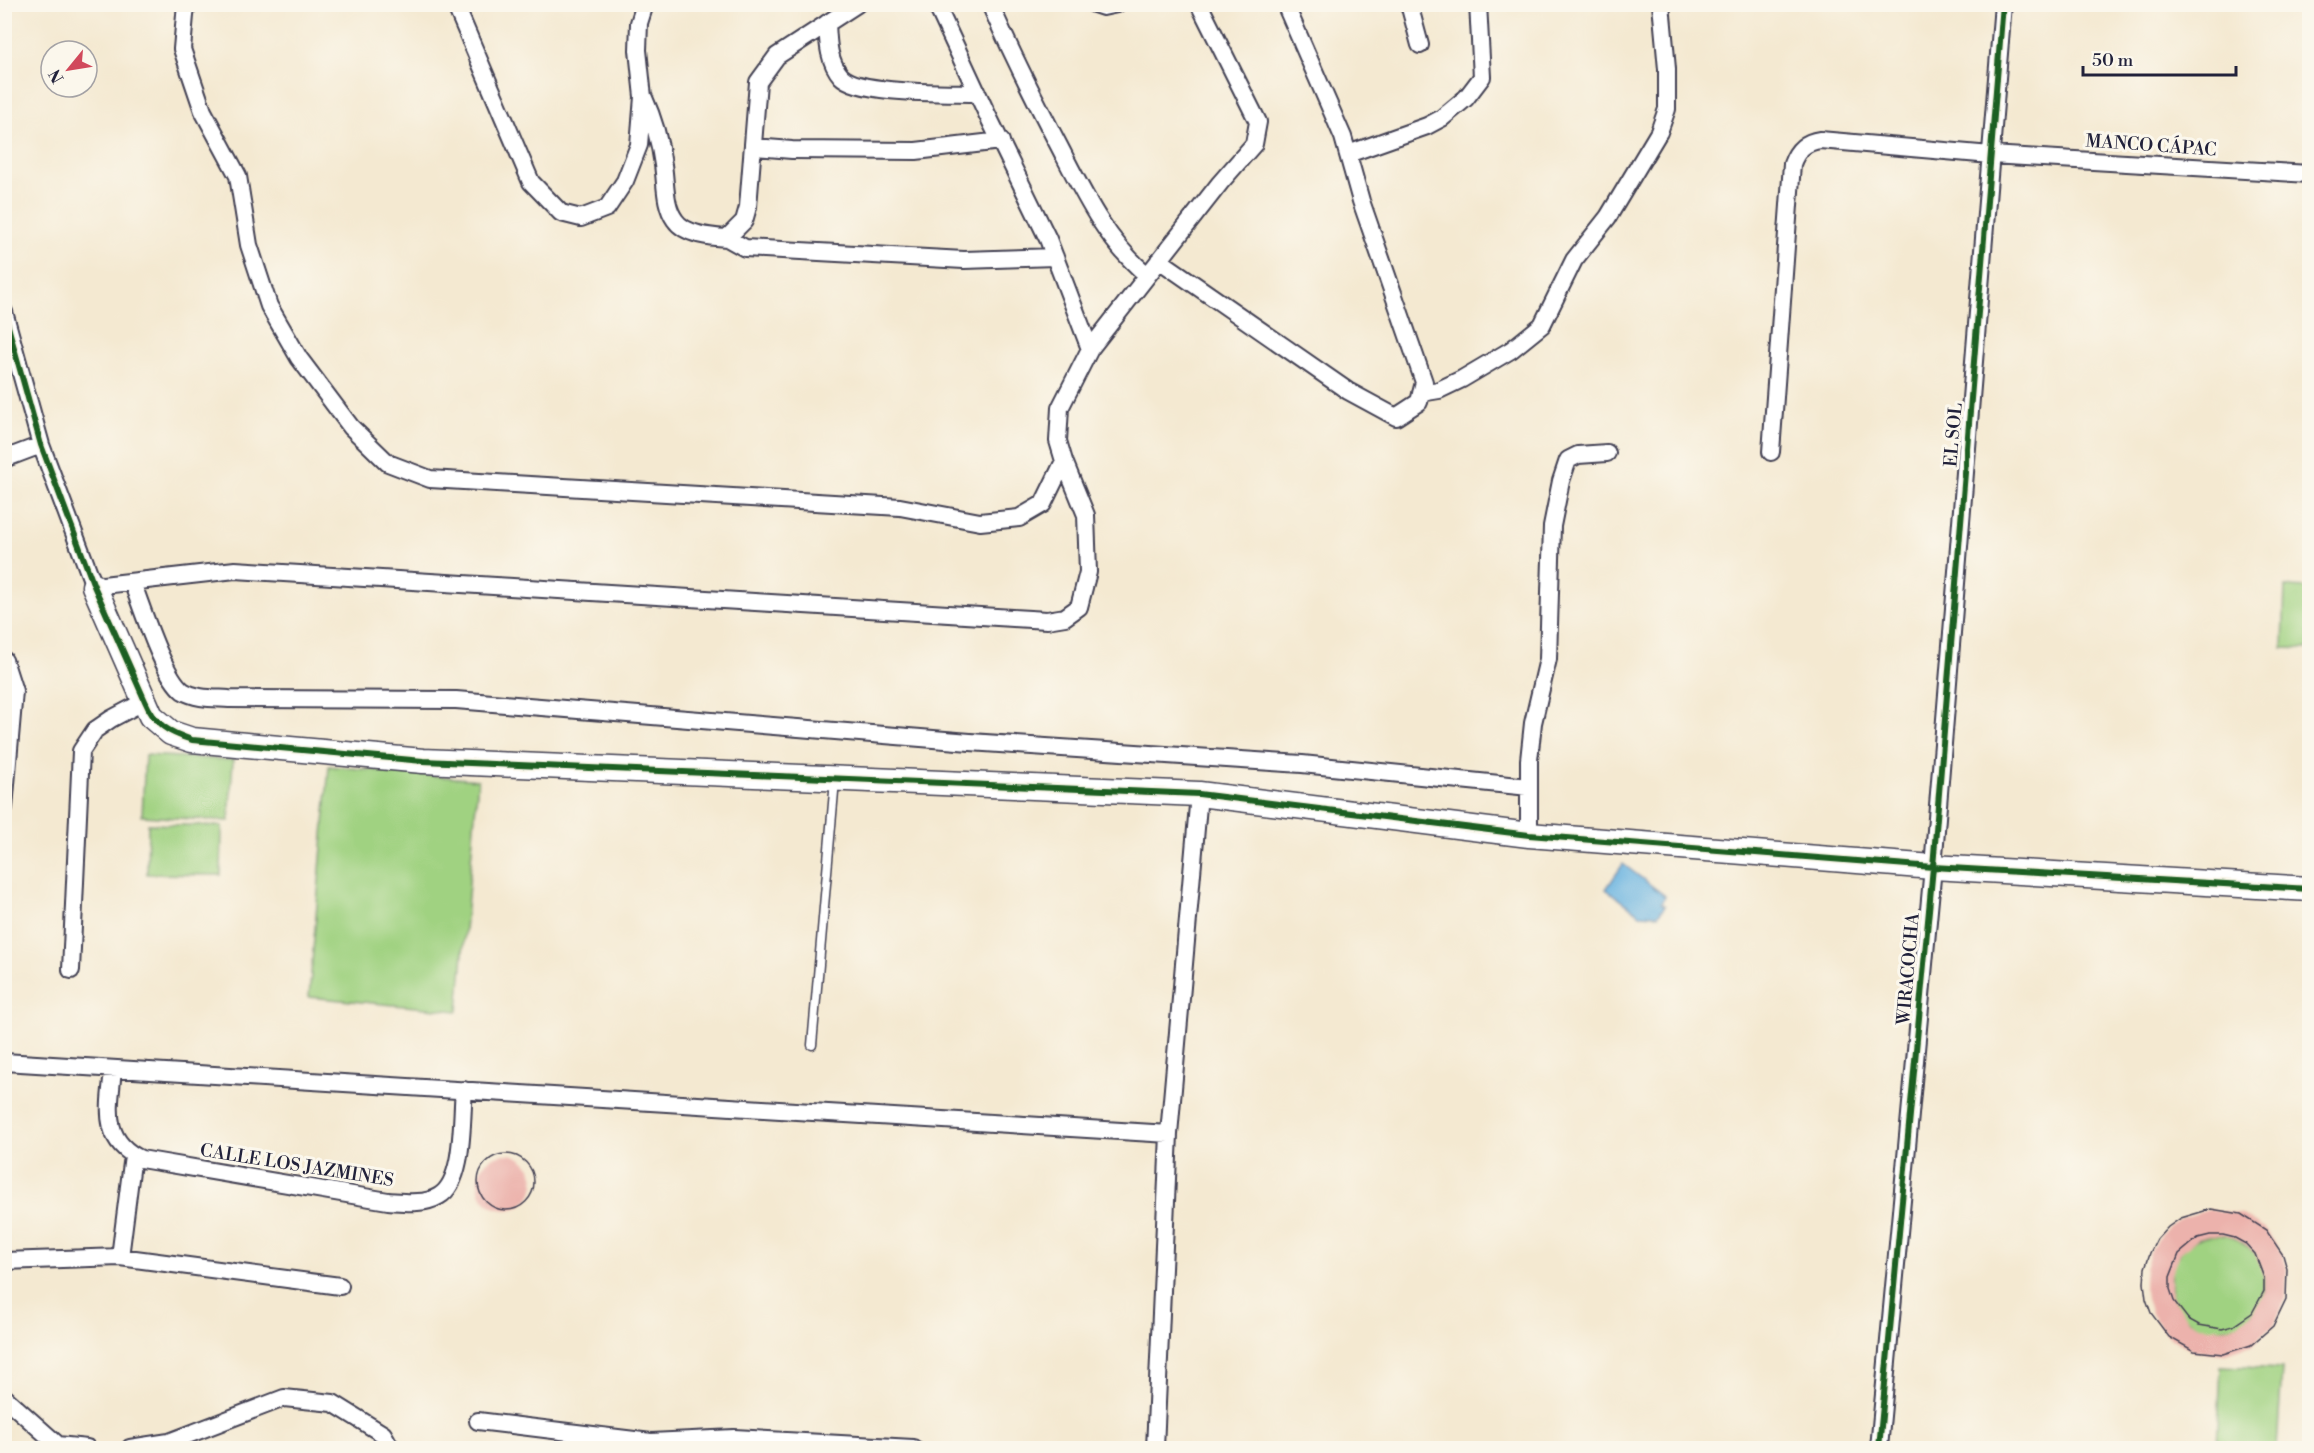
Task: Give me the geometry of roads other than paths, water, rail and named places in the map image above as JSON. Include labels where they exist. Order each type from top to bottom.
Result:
[{"type":"street","points":[[186,4],[182,49],[203,111],[238,176],[249,245],[269,306],[299,358],[351,427],[388,463],[430,479],[900,507],[980,522],[1019,518],[1043,504],[1064,461]]},
{"type":"street","points":[[455,4],[531,182],[561,213],[580,218],[607,208],[626,181],[639,144],[644,97],[638,50],[639,23],[645,4]]},
{"type":"street","points":[[727,238],[744,221],[748,207],[758,82],[777,56],[856,4]]},
{"type":"street","points":[[936,4],[1055,257],[1090,349]]},
{"type":"street","points":[[990,4],[1015,60],[1102,226],[1126,256],[1147,275]]},
{"type":"street","points":[[1094,4],[1103,7],[1117,4]]},
{"type":"street","points":[[94,586],[235,570],[1047,620],[1065,617],[1079,607],[1088,572],[1086,515],[1058,441],[1060,408],[1090,349],[1254,144],[1258,122],[1199,4]]},
{"type":"street","points":[[1159,260],[1348,391],[1396,417],[1419,402],[1424,382],[1362,201],[1343,137],[1286,4]]},
{"type":"street","points":[[1409,4],[1420,45]]},
{"type":"street","points":[[1348,154],[1427,126],[1442,118],[1466,98],[1482,77],[1478,4]]},
{"type":"street","points":[[1421,393],[1439,390],[1462,379],[1510,350],[1542,325],[1574,260],[1608,217],[1659,132],[1667,109],[1667,69],[1661,4]]},
{"type":"street","name":"EL SOL","points":[[1933,867],[2004,4]]},
{"type":"street","points":[[827,23],[828,51],[841,75],[855,85],[926,92],[977,93]]},
{"type":"street","points":[[644,97],[654,121],[669,207],[676,222],[688,230],[727,238],[745,248],[964,260],[1055,257]]},
{"type":"street","name":"MANCO CÁPAC","points":[[1770,452],[1792,164],[1798,151],[1808,143],[1820,140],[1991,154],[2310,174]]},
{"type":"street","points":[[754,147],[792,150],[916,151],[1001,141]]},
{"type":"street","points":[[4,312],[41,445],[94,586],[151,716],[171,733],[192,740],[423,760],[1199,794],[1529,835],[1933,867],[2310,889]]},
{"type":"street","points":[[4,459],[41,445]]},
{"type":"street","points":[[1529,835],[1533,723],[1548,659],[1552,526],[1561,481],[1568,460],[1578,455],[1607,453]]},
{"type":"street","points":[[132,582],[170,677],[183,690],[195,696],[229,699],[456,700],[982,742],[1302,764],[1529,787]]},
{"type":"street","points":[[4,660],[14,691],[4,808]]},
{"type":"street","points":[[71,970],[81,751],[95,730],[145,701]]},
{"type":"street","points":[[1155,1449],[1168,1134],[1199,794]]},
{"type":"street","name":"WIRACOCHA","points":[[1879,1449],[1933,867]]},
{"type":"street","points":[[4,1062],[1168,1134]]},
{"type":"street","points":[[113,1069],[110,1120],[120,1144],[133,1155],[120,1257]]},
{"type":"street","name":"CALLE LOS JAZMINES","points":[[133,1155],[141,1159],[364,1197],[415,1202],[438,1197],[450,1186],[457,1167],[464,1090]]},
{"type":"street","points":[[4,1261],[120,1257],[340,1286]]},
{"type":"street","points":[[4,1397],[58,1445],[87,1449]]},
{"type":"street","points":[[130,1449],[169,1442],[284,1398],[333,1403],[383,1434],[391,1449]]},
{"type":"street","points":[[478,1420],[651,1442],[913,1449]]},
{"type":"lane","points":[[812,1045],[835,778]]},
{"type":"water","points":[[1623,864],[1665,896],[1661,903],[1665,906],[1658,915],[1640,914],[1606,889]]}]
